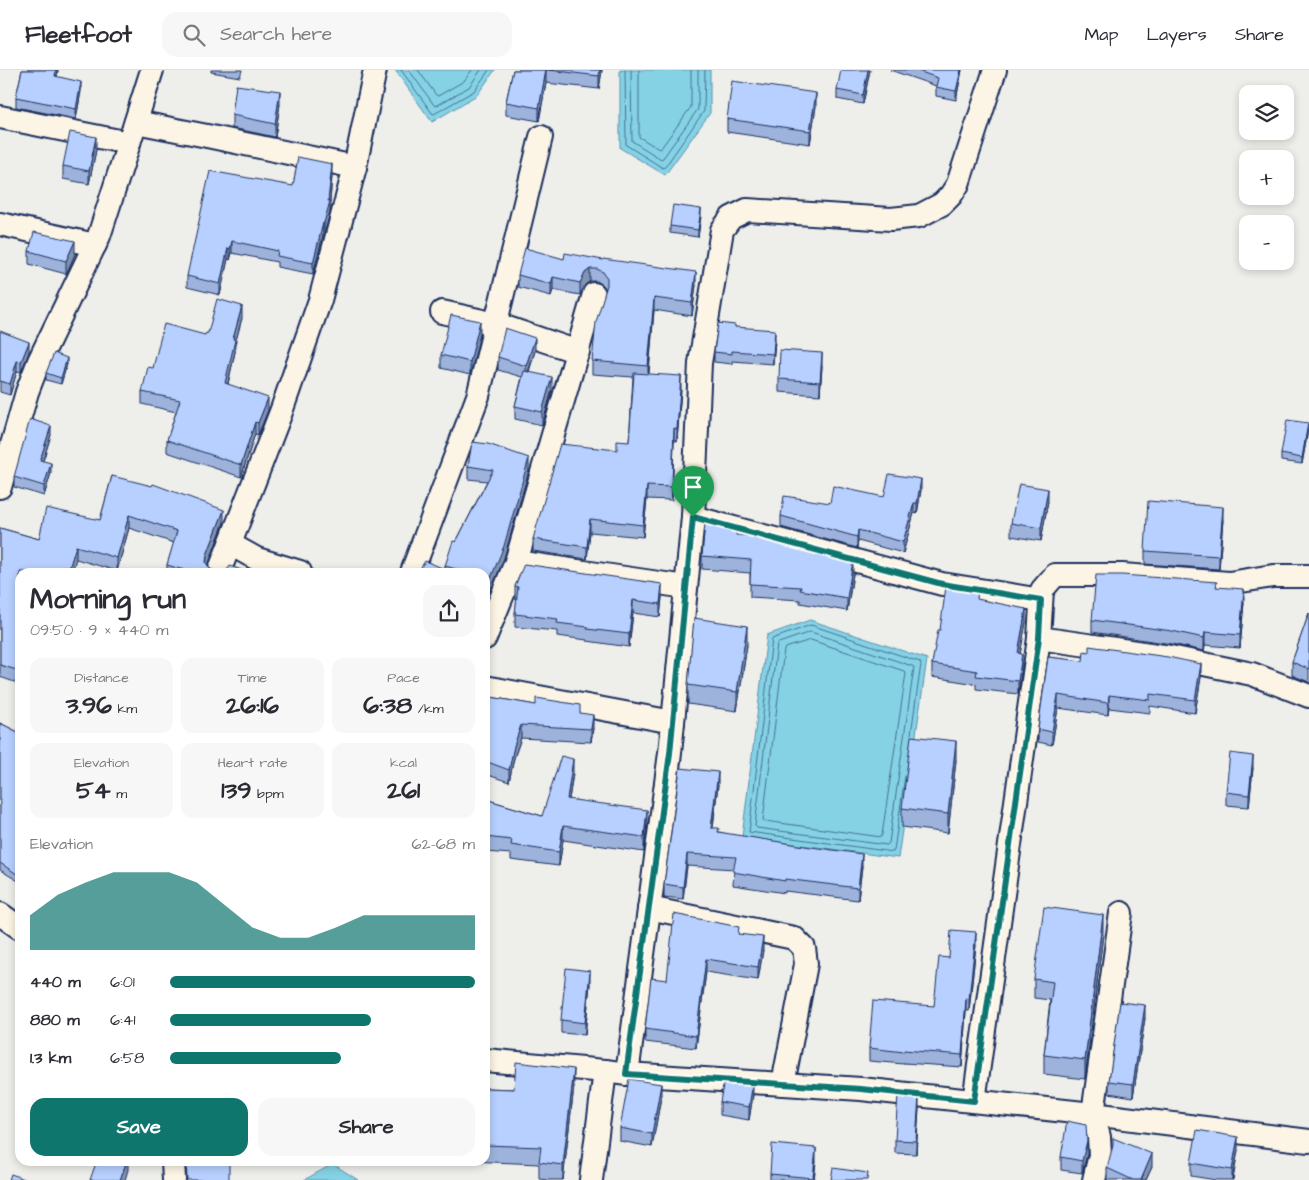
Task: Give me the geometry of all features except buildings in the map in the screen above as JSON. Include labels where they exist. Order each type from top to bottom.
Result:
[{"type":"street","points":[[2,473],[27,392],[39,361],[99,236],[152,70]]},
{"type":"street","points":[[221,568],[281,412],[320,300],[356,167],[375,70]]},
{"type":"street","points":[[591,1180],[616,1072],[649,908],[673,722],[693,517],[700,363],[722,230],[731,218],[747,210],[890,219],[919,216],[942,204],[958,184],[995,70]]},
{"type":"street","points":[[0,117],[133,133],[207,136],[356,167]]},
{"type":"street","points":[[414,568],[478,396],[541,137]]},
{"type":"street","points":[[0,224],[95,245]]},
{"type":"street","points":[[490,626],[516,562],[594,294]]},
{"type":"street","points":[[442,312],[496,324],[578,352]]},
{"type":"street","points":[[693,517],[942,584],[1041,600]]},
{"type":"street","points":[[230,544],[257,559],[287,568]]},
{"type":"street","points":[[516,562],[686,587]]},
{"type":"street","points":[[974,1101],[1039,638],[1042,590],[1055,575],[1122,575],[1229,583],[1273,576],[1309,576]]},
{"type":"street","points":[[1039,638],[1170,657],[1234,670],[1252,674],[1309,696]]},
{"type":"street","points":[[490,688],[673,722]]},
{"type":"street","points":[[649,908],[794,938],[804,948],[806,964],[783,1084]]},
{"type":"street","points":[[1094,1180],[1100,1155],[1099,1137],[1093,1114],[1121,913]]},
{"type":"street","points":[[0,914],[15,924]]},
{"type":"street","points":[[490,1060],[616,1072],[861,1089],[1093,1114],[1309,1141]]},
{"type":"street","points":[[173,1166],[174,1180]]},
{"type":"water","points":[[395,70],[495,70],[477,95],[432,122]]},
{"type":"water","points":[[620,70],[710,70],[710,113],[665,175],[620,148]]},
{"type":"water","points":[[810,620],[927,659],[898,858],[742,837],[767,635]]},
{"type":"water","points":[[329,1166],[336,1166],[358,1180],[304,1180]]},
{"type":"route","points":[[693,517],[942,584],[1041,600],[1039,638],[974,1101],[861,1089],[626,1074],[670,753],[693,517]]}]
